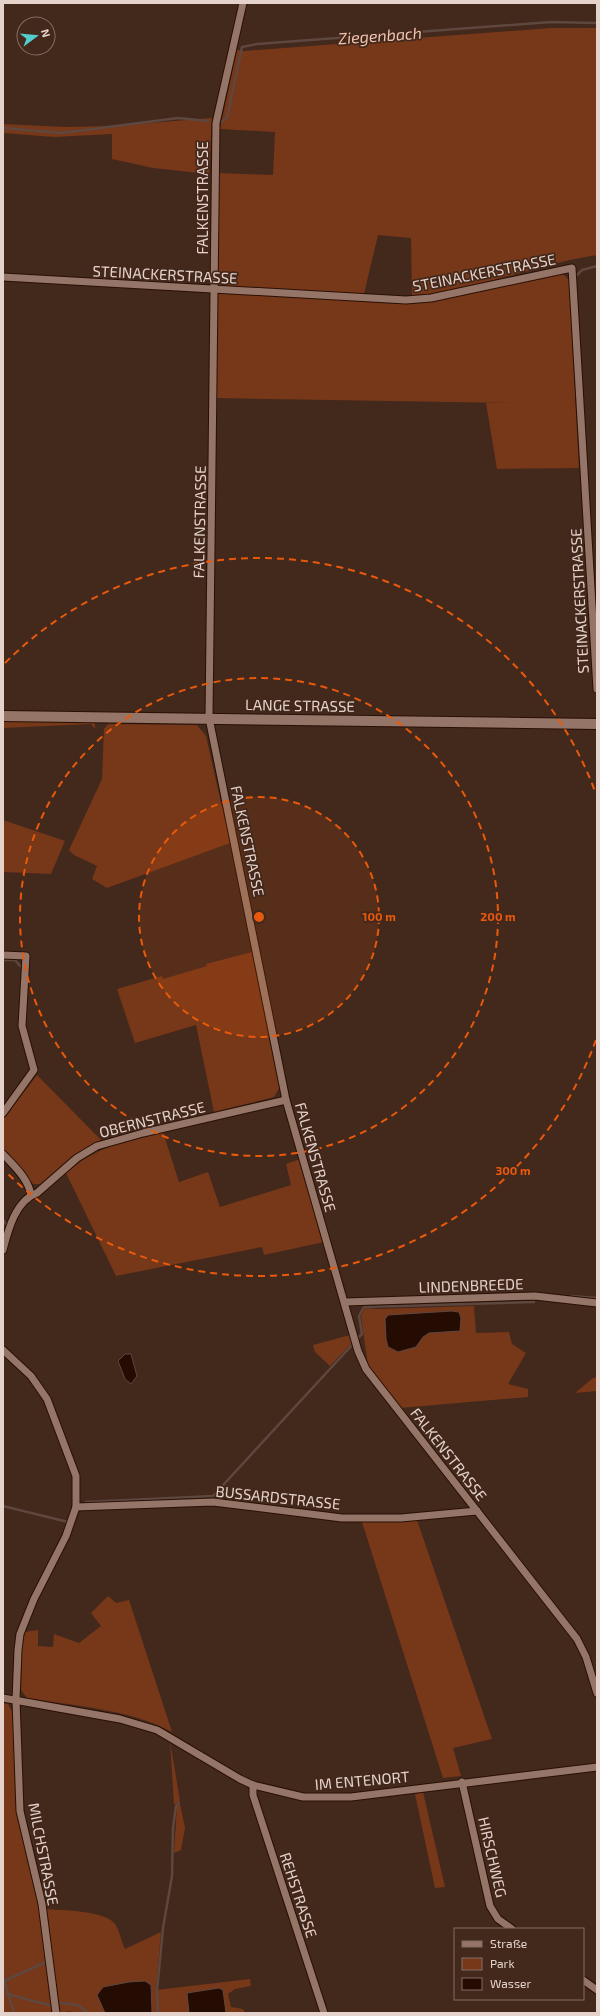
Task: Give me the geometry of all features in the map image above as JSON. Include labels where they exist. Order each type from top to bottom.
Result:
[{"type":"street","name":"FALKENSTRASSE","points":[[243,3],[216,123],[209,718],[286,1100],[358,1350],[366,1369],[577,1639],[586,1657],[597,1693]]},
{"type":"street","name":"STEINACKERSTRASSE","points":[[3,277],[406,300],[431,298],[572,268],[597,689]]},
{"type":"street","name":"LANGE STRASSE","points":[[3,716],[597,724]]},
{"type":"street","points":[[3,955],[26,956],[22,1026],[34,1070],[3,1114]]},
{"type":"street","name":"OBERNSTRASSE","points":[[3,1250],[11,1221],[17,1211],[31,1195],[77,1158],[97,1146],[143,1133],[286,1100]]},
{"type":"street","points":[[3,1154],[23,1177],[30,1188],[31,1195]]},
{"type":"street","name":"LINDENBREEDE","points":[[344,1302],[534,1296],[597,1303]]},
{"type":"street","name":"MILCHSTRASSE","points":[[3,1350],[31,1376],[47,1399],[76,1476],[76,1507],[66,1536],[34,1599],[20,1634],[16,1700],[20,1811],[42,1904],[56,2013]]},
{"type":"street","name":"BUSSARDSTRASSE","points":[[76,1507],[213,1502],[342,1518],[401,1518],[477,1511]]},
{"type":"street","name":"IM ENTENORT","points":[[3,1698],[120,1718],[157,1730],[240,1779],[253,1785],[303,1797],[351,1797],[462,1782],[597,1767]]},
{"type":"street","name":"HIRSCHWEG","points":[[462,1782],[490,1906],[498,1919],[511,1928]]},
{"type":"street","name":"REHSTRASSE","points":[[253,1785],[254,1795],[324,2013]]},
{"type":"street","points":[[584,1981],[597,1990]]},
{"type":"green space","points":[[551,28],[597,28],[597,255],[569,260],[433,296],[412,297],[411,238],[378,235],[364,294],[217,287],[218,173],[273,175],[275,132],[220,129],[237,50],[244,51]]},
{"type":"green space","points":[[212,118],[209,174],[153,168],[112,159],[112,134],[54,137],[3,133],[3,124],[66,127],[112,126]]},
{"type":"green space","points":[[562,273],[569,280],[579,468],[497,469],[486,403],[517,403],[215,398],[217,296],[221,292],[411,303]]},
{"type":"green space","points":[[3,719],[92,720],[95,724],[95,729],[91,724],[3,728]]},
{"type":"green space","points":[[108,724],[197,725],[206,736],[230,843],[107,888],[92,879],[97,866],[74,855],[69,850],[102,779],[104,729]]},
{"type":"green space","points":[[3,820],[65,841],[51,874],[3,872]]},
{"type":"green space","points":[[252,952],[280,1087],[274,1097],[214,1112],[196,1025],[135,1043],[117,989],[162,976],[163,979],[207,966],[206,964]]},
{"type":"green space","points":[[37,1075],[101,1140],[74,1155],[40,1184],[33,1184],[3,1149],[3,1119]]},
{"type":"green space","points":[[163,1132],[179,1182],[208,1172],[220,1207],[291,1185],[286,1164],[300,1159],[324,1242],[264,1255],[262,1247],[116,1276],[66,1173],[77,1164],[100,1151],[124,1142]]},
{"type":"green space","points":[[474,1306],[476,1333],[509,1332],[512,1344],[526,1353],[508,1384],[528,1389],[528,1397],[400,1408],[368,1366],[361,1316],[365,1308],[378,1309]]},
{"type":"green space","points":[[350,1335],[352,1343],[330,1366],[315,1352],[313,1345]]},
{"type":"green space","points":[[597,1377],[597,1391],[575,1393],[593,1378]]},
{"type":"green space","points":[[417,1520],[492,1739],[453,1748],[461,1776],[443,1778],[362,1522]]},
{"type":"green space","points":[[108,1596],[116,1603],[129,1600],[172,1732],[155,1724],[120,1713],[27,1698],[21,1690],[22,1646],[25,1632],[38,1630],[38,1646],[53,1647],[54,1634],[79,1643],[101,1626],[91,1613]]},
{"type":"green space","points":[[3,1703],[8,1704],[13,1713],[17,1814],[39,1905],[52,2013],[3,2013]]},
{"type":"green space","points":[[170,1741],[180,1801],[174,1805]]},
{"type":"green space","points":[[423,1792],[445,1887],[435,1888],[415,1794]]},
{"type":"green space","points":[[180,1804],[185,1828],[181,1850],[174,1853],[177,1806]]},
{"type":"green space","points":[[46,1909],[83,1912],[103,1916],[117,1927],[125,1949],[161,1932],[156,1990],[250,1979],[251,1986],[235,1989],[228,1994],[231,2007],[243,2009],[245,2013],[226,2013],[223,1990],[187,1993],[189,2013],[152,2013],[151,1985],[97,1995],[105,2013],[77,2013],[68,2011],[66,2013],[60,2013]]},
{"type":"water","points":[[452,1311],[459,1312],[461,1318],[460,1331],[429,1333],[423,1337],[416,1347],[398,1352],[388,1347],[385,1319],[388,1315]]},
{"type":"water","points":[[125,1354],[131,1354],[137,1376],[131,1384],[125,1379],[118,1361]]},
{"type":"water","points":[[145,1981],[151,1985],[152,2013],[105,2013],[97,1995],[103,1987],[129,1982]]},
{"type":"water","points":[[219,1988],[223,1990],[226,2013],[189,2013],[187,1993]]},
{"type":"waterway","name":"Ziegenbach","points":[[221,122],[227,118],[242,47],[257,44],[551,22],[597,23]]},
{"type":"waterway","name":"Ziegenbach","points":[[3,128],[62,133],[178,118],[208,121]]},
{"type":"waterway","points":[[577,275],[582,270],[597,266]]},
{"type":"waterway","points":[[3,960],[15,960],[20,966]]},
{"type":"waterway","points":[[3,1220],[6,1224]]},
{"type":"waterway","points":[[572,1296],[597,1298]]},
{"type":"waterway","points":[[358,1338],[362,1334],[359,1316],[364,1307],[534,1302]]},
{"type":"waterway","points":[[86,1502],[213,1496],[352,1345]]},
{"type":"waterway","points":[[3,1506],[68,1522]]},
{"type":"waterway","points":[[158,2013],[157,1991],[163,1928],[172,1876],[173,1828],[176,1806],[179,1803]]},
{"type":"waterway","points":[[4,1981],[46,1962]]},
{"type":"waterway","points":[[3,1977],[14,2013]]},
{"type":"waterway","points":[[7,1994],[49,2005]]},
{"type":"waterway","points":[[61,2003],[78,2005],[88,2013]]}]
